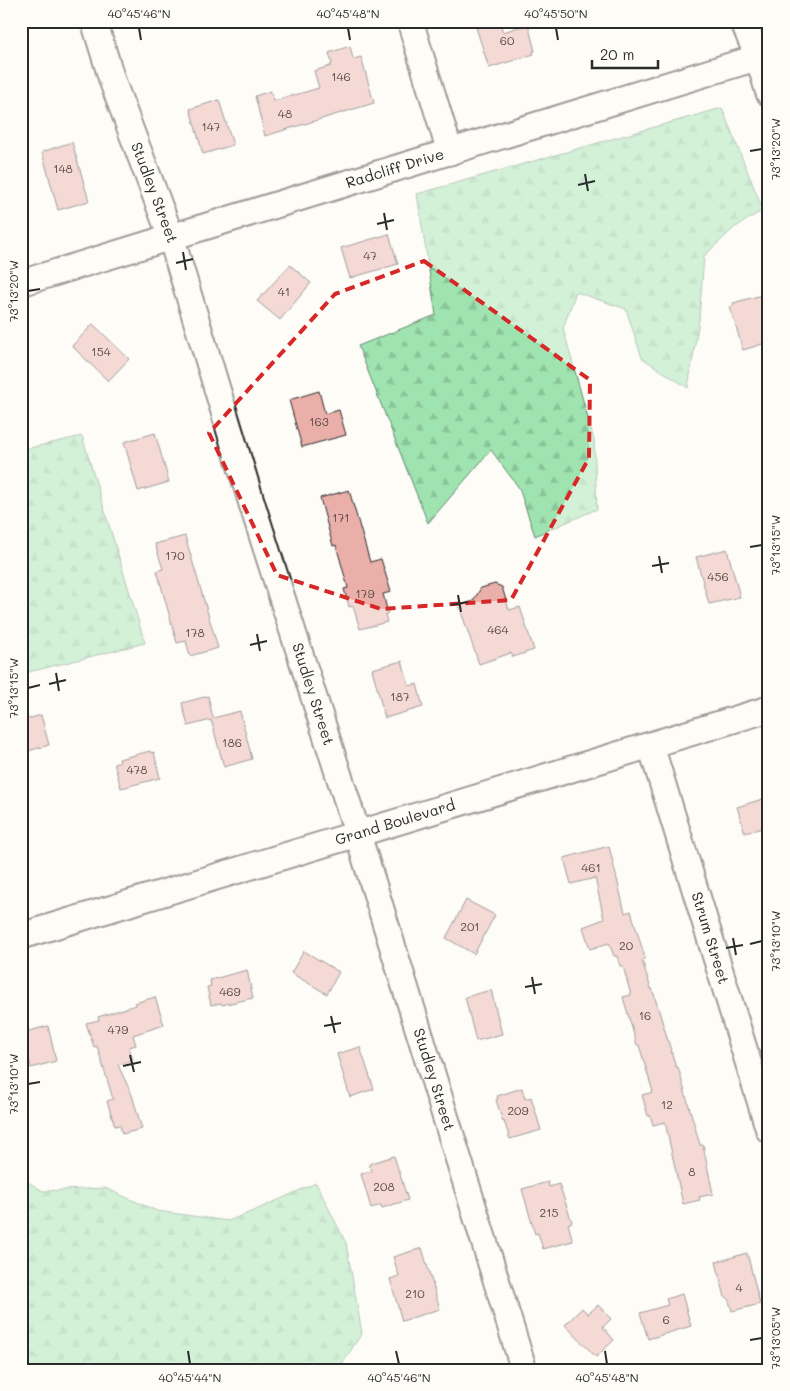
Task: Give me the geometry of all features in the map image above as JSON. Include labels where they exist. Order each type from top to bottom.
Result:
[{"type":"street","name":"Studley Street","points":[[94,21],[113,83],[171,237],[252,504],[358,835],[524,1370]]},
{"type":"street","points":[[410,21],[450,152]]},
{"type":"street","points":[[743,21],[763,55],[769,93]]},
{"type":"street","name":"Radcliff Drive","points":[[21,283],[763,55]]},
{"type":"street","name":"Grand Boulevard","points":[[21,936],[769,709]]},
{"type":"street","name":"Strum Street","points":[[651,746],[769,1130]]},
{"type":"highlighted area","points":[[424,261],[590,380],[589,458],[511,600],[381,609],[277,575],[209,433],[335,294]]},
{"type":"green space","points":[[722,108],[763,210],[734,228],[704,256],[699,320],[688,388],[642,358],[626,309],[576,292],[563,328],[594,440],[597,509],[535,536],[519,488],[491,450],[428,523],[358,346],[436,315],[417,194]]},
{"type":"green space","points":[[82,436],[145,643],[21,674],[21,450]]},
{"type":"green space","points":[[21,1178],[43,1191],[105,1188],[157,1211],[228,1221],[316,1183],[346,1243],[362,1333],[338,1370],[21,1370]]},
{"type":"building","points":[[474,21],[499,21],[503,32],[528,24],[535,51],[533,51],[534,54],[489,68]]},
{"type":"building","points":[[350,46],[353,59],[361,57],[374,103],[265,136],[255,96],[271,91],[274,101],[319,88],[314,71],[331,66],[329,53]]},
{"type":"building","points":[[219,100],[233,145],[203,154],[190,109]]},
{"type":"building","points":[[72,142],[89,201],[58,210],[42,152]]},
{"type":"building","points":[[389,234],[398,264],[350,278],[341,248]]},
{"type":"building","points":[[290,265],[311,283],[280,320],[257,301]]},
{"type":"building","points":[[762,295],[769,317],[769,342],[743,350],[730,307],[734,305],[733,303]]},
{"type":"building","points":[[93,324],[129,359],[108,381],[72,346]]},
{"type":"building","points":[[319,391],[325,414],[339,410],[346,435],[302,447],[289,400]]},
{"type":"building","points":[[155,433],[169,482],[138,491],[124,442]]},
{"type":"building","points":[[349,490],[370,562],[381,559],[391,592],[383,594],[388,613],[385,614],[387,622],[360,629],[353,606],[349,607],[344,589],[348,588],[336,545],[333,546],[320,498]]},
{"type":"building","points":[[185,536],[218,648],[190,656],[186,641],[177,643],[157,571],[163,569],[155,544]]},
{"type":"building","points":[[727,549],[740,597],[709,604],[696,557]]},
{"type":"building","points":[[495,584],[502,587],[509,610],[520,607],[534,650],[513,657],[511,653],[479,664],[459,606],[473,601],[481,588]]},
{"type":"building","points":[[402,661],[409,686],[417,684],[423,707],[385,718],[372,669]]},
{"type":"building","points":[[208,696],[213,718],[240,711],[252,759],[224,767],[211,720],[188,726],[182,703]]},
{"type":"building","points":[[41,715],[49,745],[21,753],[21,721]]},
{"type":"building","points":[[150,751],[151,753],[154,752],[160,778],[121,788],[114,763],[120,762],[119,759]]},
{"type":"building","points":[[769,797],[769,826],[745,833],[737,807]]},
{"type":"building","points":[[609,846],[625,913],[631,911],[645,958],[642,960],[676,1067],[678,1067],[700,1145],[703,1145],[713,1194],[699,1197],[700,1200],[683,1204],[665,1122],[653,1125],[650,1115],[648,1116],[642,1095],[653,1092],[623,997],[631,995],[623,966],[620,966],[617,956],[614,956],[609,943],[590,949],[583,927],[604,919],[595,878],[571,884],[564,858]]},
{"type":"building","points":[[466,900],[495,915],[474,954],[446,938]]},
{"type":"building","points":[[304,951],[339,972],[327,994],[291,973]]},
{"type":"building","points":[[247,970],[253,998],[222,1005],[221,1003],[211,1005],[207,987],[211,986],[210,980]]},
{"type":"building","points":[[491,990],[502,1034],[476,1041],[465,997]]},
{"type":"building","points":[[155,997],[164,1025],[133,1035],[136,1045],[129,1047],[133,1060],[118,1065],[132,1095],[142,1129],[122,1134],[120,1125],[115,1126],[107,1101],[113,1099],[97,1046],[94,1047],[86,1023],[99,1020],[98,1017]]},
{"type":"building","points":[[48,1026],[56,1061],[31,1068],[29,1059],[21,1061],[21,1033]]},
{"type":"building","points":[[360,1047],[374,1089],[350,1097],[337,1054]]},
{"type":"building","points":[[522,1088],[525,1099],[531,1097],[541,1130],[510,1139],[496,1100],[498,1099],[497,1096]]},
{"type":"building","points":[[394,1156],[408,1200],[382,1208],[381,1205],[371,1208],[361,1174],[372,1171],[369,1164]]},
{"type":"building","points":[[548,1182],[549,1187],[559,1184],[572,1222],[568,1224],[573,1241],[543,1249],[538,1233],[535,1234],[522,1189]]},
{"type":"building","points":[[422,1248],[440,1309],[402,1321],[390,1279],[399,1276],[393,1257]]},
{"type":"building","points":[[747,1253],[760,1304],[732,1311],[728,1298],[725,1297],[716,1262]]},
{"type":"building","points":[[682,1294],[691,1326],[648,1339],[640,1313],[668,1305],[666,1299]]},
{"type":"building","points":[[598,1305],[611,1319],[603,1327],[614,1340],[596,1357],[565,1325],[582,1308],[588,1314]]}]
